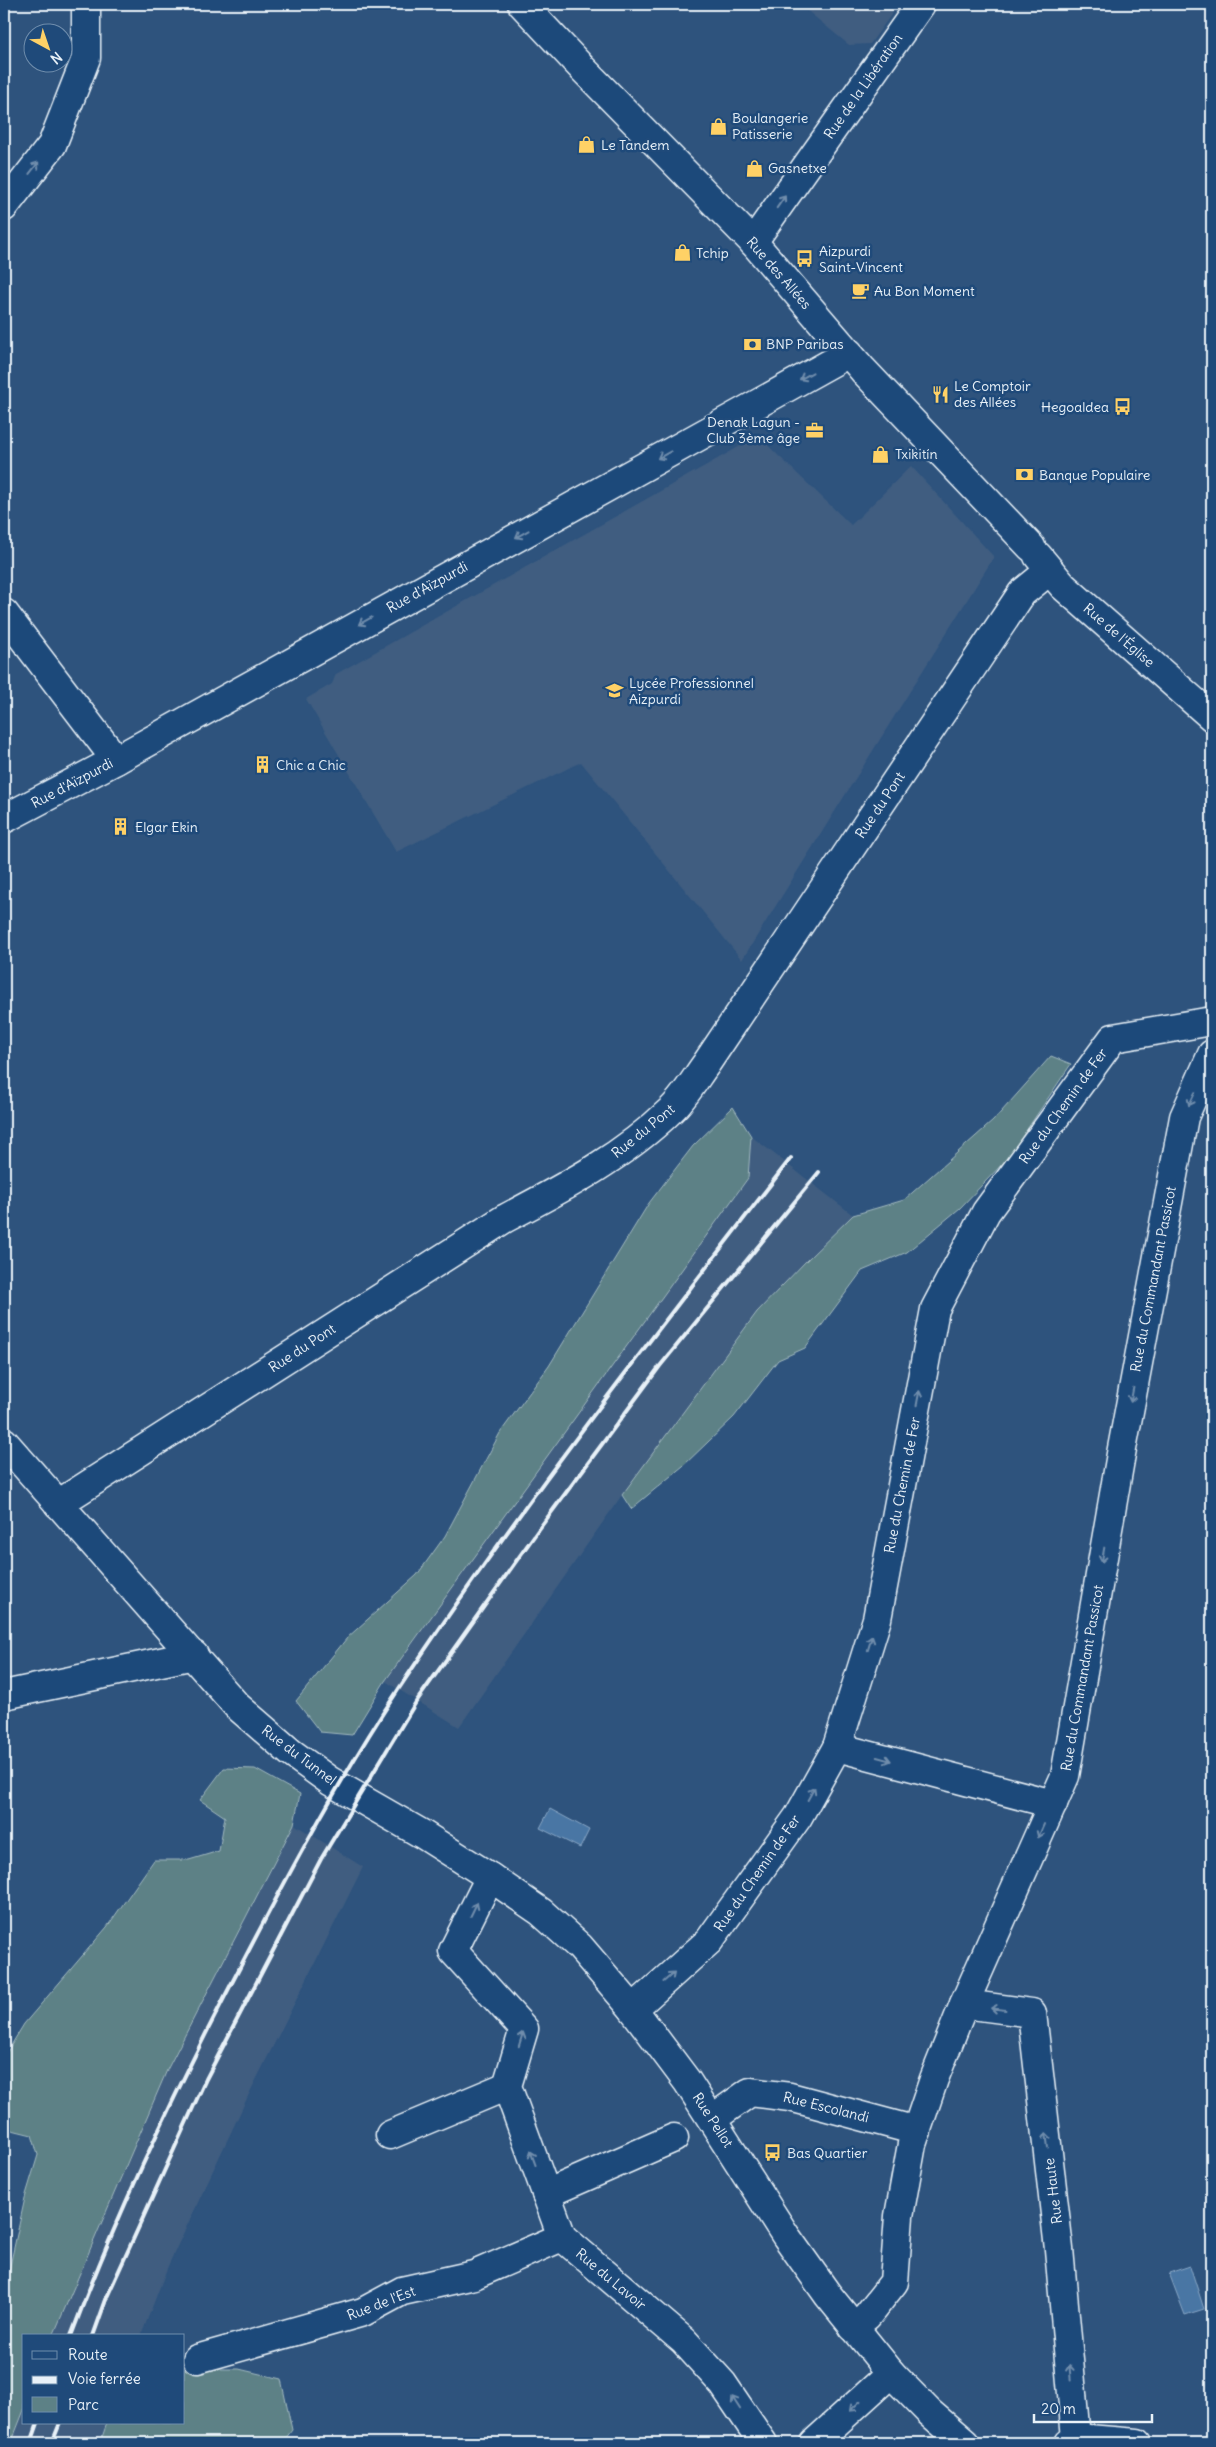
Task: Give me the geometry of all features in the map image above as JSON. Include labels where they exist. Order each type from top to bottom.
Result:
[{"type":"street","points":[[4,207],[52,145],[86,58],[86,4]]},
{"type":"street","name":"Rue des Allées","points":[[522,4],[753,242],[849,353],[1031,547]]},
{"type":"street","name":"Rue de la Libération","points":[[753,242],[921,4]]},
{"type":"street","name":"Rue d'Aïzpurdi","points":[[4,819],[116,760],[849,353]]},
{"type":"street","name":"Rue de l'Église","points":[[1031,547],[1063,586],[1212,717]]},
{"type":"street","name":"Rue du Pont","points":[[58,1504],[504,1219],[575,1182],[630,1144],[672,1109],[706,1064],[1022,594],[1049,571]]},
{"type":"street","points":[[4,613],[116,760]]},
{"type":"street","name":"Rue du Chemin de Fer","points":[[633,2009],[709,1941],[798,1817],[837,1747],[877,1619],[935,1309],[986,1212],[1113,1038],[1212,1021]]},
{"type":"street","name":"Rue du Commandant Passicot","points":[[853,2327],[867,2316],[894,2282],[899,2216],[912,2144],[934,2079],[964,2004],[1065,1776],[1121,1454],[1184,1117],[1212,1054]]},
{"type":"street","name":"Rue du Tunnel","points":[[4,1442],[194,1655],[237,1706],[290,1752],[330,1781],[422,1834]]},
{"type":"street","points":[[4,1695],[194,1655]]},
{"type":"street","points":[[837,1747],[1053,1804]]},
{"type":"street","name":"Rue Pellot","points":[[422,1834],[541,1912],[580,1947],[633,2009],[687,2081],[786,2236],[853,2327],[891,2373],[929,2412],[965,2443]]},
{"type":"street","points":[[390,2135],[507,2086],[524,2029],[453,1951],[490,1877]]},
{"type":"street","name":"Rue Haute","points":[[964,2004],[1032,2013],[1060,2249],[1073,2440]]},
{"type":"street","name":"Rue du Lavoir","points":[[507,2086],[562,2237],[684,2341],[723,2384],[763,2443]]},
{"type":"street","name":"Rue Escolandi","points":[[712,2119],[750,2092],[790,2097],[917,2131]]},
{"type":"street","points":[[546,2194],[674,2138]]},
{"type":"street","name":"Rue de l'Est","points":[[197,2359],[363,2312],[402,2291],[474,2275],[562,2237]]},
{"type":"street","points":[[814,2443],[891,2373]]},
{"type":"street","points":[[1073,2440],[1137,2443]]},
{"type":"shaded area","points":[[799,4],[899,4],[870,44],[849,45]]},
{"type":"shaded area","name":"Lycée Professionnel Aizpurdi","points":[[758,436],[851,525],[911,466],[994,557],[742,960],[581,762],[396,852],[306,699],[332,684],[336,674]]},
{"type":"shaded area","points":[[751,1136],[853,1215],[757,1312],[622,1495],[459,1727],[385,1681],[748,1178]]},
{"type":"shaded area","points":[[550,1809],[589,1830],[580,1848],[540,1828]]},
{"type":"shaded area","points":[[294,1824],[363,1867],[250,2092],[168,2266],[142,2334],[54,2334],[167,2070]]},
{"type":"shaded area","points":[[1190,2266],[1204,2309],[1185,2315],[1169,2273]]},
{"type":"shaded area","points":[[22,2415],[22,2424],[107,2424],[99,2443],[11,2443]]},
{"type":"green space","points":[[1051,1056],[1071,1064],[1007,1159],[960,1208],[907,1252],[862,1271],[805,1348],[778,1360],[734,1417],[683,1466],[631,1509],[622,1495],[757,1312],[853,1215],[904,1200],[993,1121]]},
{"type":"green space","points":[[733,1107],[751,1136],[748,1178],[385,1681],[352,1735],[320,1732],[296,1701],[347,1638],[417,1575],[445,1536],[500,1433],[549,1366],[649,1203],[693,1146]]},
{"type":"green space","points":[[224,1768],[255,1769],[300,1794],[294,1824],[167,2070],[54,2334],[22,2334],[22,2415],[11,2443],[4,2443],[4,2293],[25,2198],[38,2155],[32,2135],[4,2128],[4,2057],[24,2024],[107,1927],[154,1860],[189,1860],[219,1851],[225,1817],[200,1800]]},
{"type":"green space","points":[[185,2369],[239,2369],[281,2379],[292,2430],[282,2443],[100,2443],[107,2424],[185,2424]]},
{"type":"railway","points":[[72,2334],[132,2188],[177,2092],[224,1997],[284,1884],[358,1753],[444,1621],[540,1487],[639,1354],[791,1158]]},
{"type":"railway","points":[[94,2334],[107,2297],[206,2079],[321,1859],[416,1702],[539,1529],[660,1366],[819,1172]]},
{"type":"railway","points":[[31,2443],[38,2424]]},
{"type":"railway","points":[[52,2443],[60,2424]]},
{"type":"place","name":"Boulangerie Patisserie","points":[[718,126]]},
{"type":"place","name":"Le Tandem","points":[[587,145]]},
{"type":"place","name":"Gasnetxe","points":[[754,168]]},
{"type":"place","name":"Tchip","points":[[682,253]]},
{"type":"place","name":"Aizpurdi Saint-Vincent","points":[[805,259]]},
{"type":"place","name":"Au Bon Moment","points":[[860,291]]},
{"type":"place","name":"BNP Paribas","points":[[752,344]]},
{"type":"place","name":"Le Comptoir des Allées","points":[[940,394]]},
{"type":"place","name":"Hegoaldea","points":[[1123,407]]},
{"type":"place","name":"Denak Lagun - Club 3ème âge","points":[[814,430]]},
{"type":"place","name":"Txikitín","points":[[881,454]]},
{"type":"place","name":"Banque Populaire","points":[[1025,475]]},
{"type":"place","name":"Lycée Professionnel Aizpurdi","points":[[615,691]]},
{"type":"place","name":"Chic a Chic","points":[[262,765]]},
{"type":"place","name":"Elgar Ekin","points":[[121,827]]},
{"type":"place","name":"Bas Quartier","points":[[773,2153]]}]
